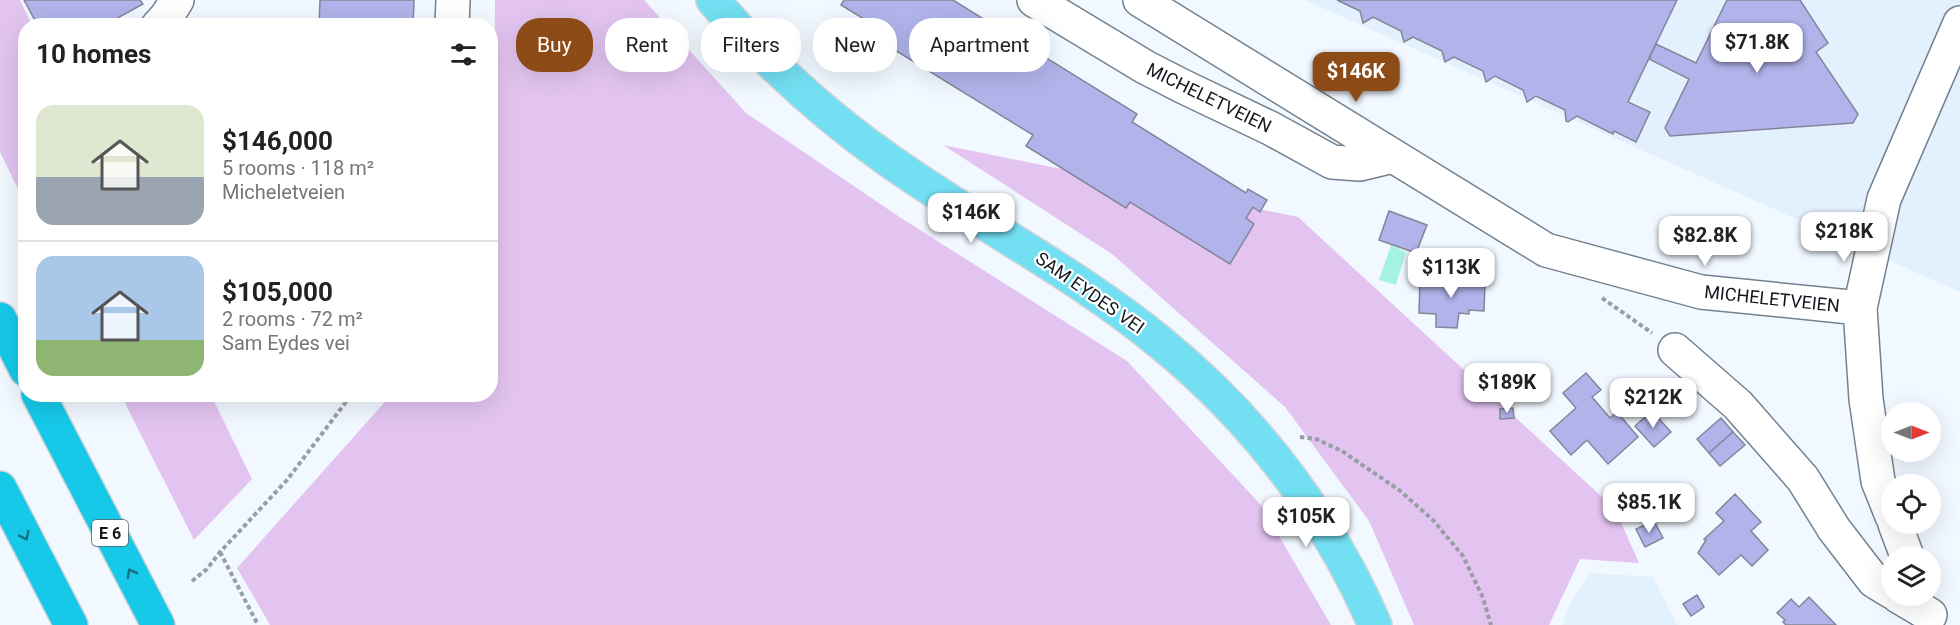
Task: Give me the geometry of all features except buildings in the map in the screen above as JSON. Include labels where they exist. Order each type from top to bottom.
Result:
[{"type":"highway","points":[[0,319],[18,354]]},
{"type":"highway","name":"E 6","points":[[42,402],[158,625]]},
{"type":"highway","points":[[0,488],[71,625]]},
{"type":"highway","points":[[50,584],[66,625]]},
{"type":"main road","name":"SAM EYDES VEI","points":[[713,0],[766,59],[806,97],[845,128],[889,160],[1112,305],[1161,343],[1200,378],[1236,412],[1303,495],[1336,547],[1375,625]]},
{"type":"street","points":[[165,18],[177,0]]},
{"type":"street","points":[[452,18],[453,0]]},
{"type":"street","name":"MICHELETVEIEN","points":[[1034,0],[1145,67],[1270,128],[1332,162],[1360,164],[1393,156]]},
{"type":"street","name":"MICHELETVEIEN","points":[[1140,0],[1546,250],[1701,292],[1860,308]]},
{"type":"street","name":"MICHELETVEIEN","points":[[1881,488],[1866,399],[1860,308],[1884,199],[1960,23]]},
{"type":"street","points":[[1675,350],[1738,405],[1803,479],[1834,530],[1874,581],[1881,585]]},
{"type":"path","points":[[1599,296],[1675,350]]},
{"type":"path","points":[[192,581],[207,569],[287,480],[346,402]]},
{"type":"path","points":[[1300,437],[1316,439],[1342,451],[1399,490],[1433,520],[1464,556],[1483,598],[1491,625]]},
{"type":"path","points":[[220,552],[258,625]]},
{"type":"shaded area","points":[[0,0],[20,0],[29,18],[18,18],[18,189],[0,152]]},
{"type":"shaded area","points":[[495,0],[644,0],[660,18],[605,18],[605,72],[689,72],[689,50],[701,63],[701,72],[709,72],[746,113],[901,218],[1127,361],[1261,505],[1331,625],[270,625],[237,568],[385,402],[498,402],[498,18],[495,18]]},
{"type":"shaded area","points":[[1305,0],[1960,0],[1960,292]]},
{"type":"shaded area","points":[[943,145],[1298,217],[1615,509],[1639,563],[1580,559],[1549,625],[1414,625],[1369,521],[1285,407],[1112,254]]},
{"type":"shaded area","points":[[1391,245],[1406,252],[1396,285],[1379,280]]},
{"type":"shaded area","points":[[125,402],[214,402],[252,479],[194,540]]},
{"type":"shaded area","points":[[1590,573],[1653,577],[1677,625],[1563,625],[1569,606]]}]
